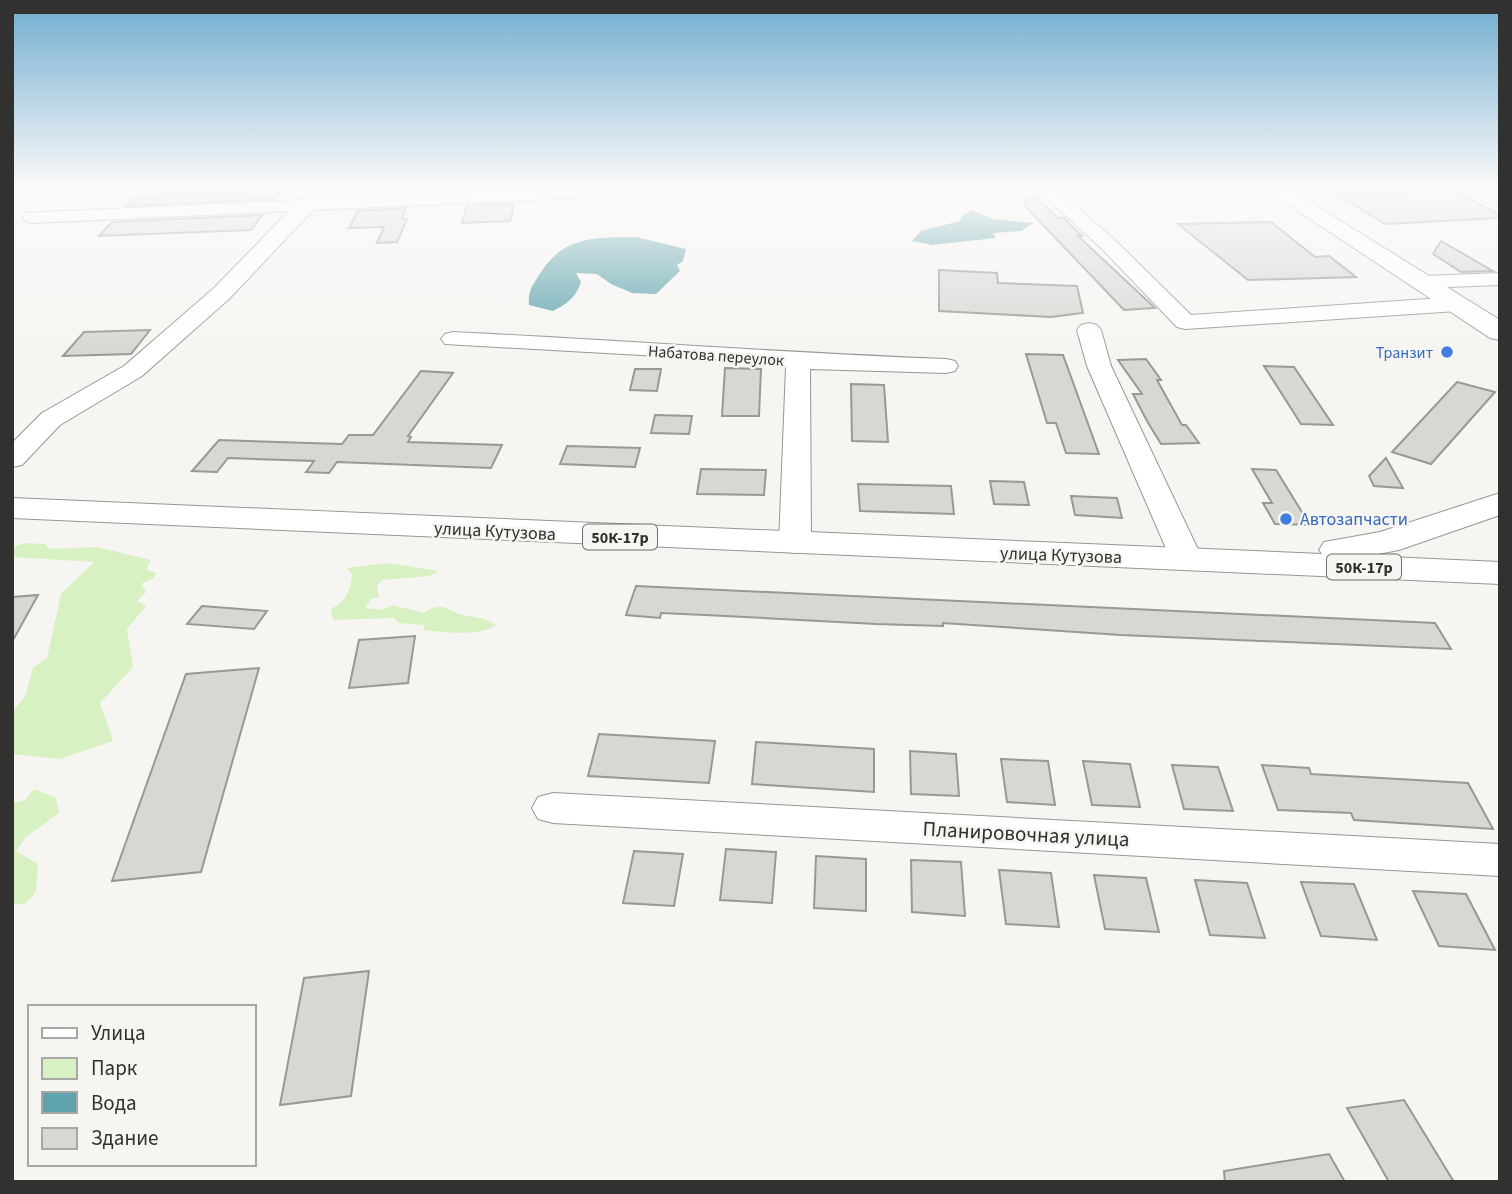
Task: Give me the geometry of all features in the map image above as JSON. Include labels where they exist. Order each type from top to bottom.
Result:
[{"type":"main road","points":[[1363,245],[1500,332]]},
{"type":"main road","name":"улица Кутузова","points":[[1227,561],[1307,555],[1386,542],[1500,503]]},
{"type":"main road","name":"улица Кутузова","points":[[12,508],[1500,573]]},
{"type":"street","points":[[12,459],[51,419],[133,371],[222,293],[267,245]]},
{"type":"street","points":[[1109,245],[1185,322],[1457,304]]},
{"type":"street","points":[[1422,282],[1500,279]]},
{"type":"street","points":[[1089,330],[1099,366],[1187,560]]},
{"type":"street","name":"Набатова переулок","points":[[453,339],[747,354],[798,361],[795,544]]},
{"type":"street","points":[[798,361],[946,366]]},
{"type":"street","name":"Планировочная улица","points":[[553,808],[1500,860]]},
{"type":"green space","points":[[24,543],[45,544],[50,549],[97,547],[151,560],[146,570],[156,573],[154,578],[141,584],[146,592],[137,601],[146,606],[127,629],[133,667],[100,703],[113,741],[60,759],[12,754],[12,712],[25,697],[33,668],[47,658],[61,594],[94,562],[12,557],[12,548]]},
{"type":"green space","points":[[387,563],[439,571],[430,576],[382,580],[377,585],[379,597],[371,599],[365,608],[383,610],[392,605],[424,613],[442,607],[496,625],[480,631],[451,632],[424,630],[424,625],[399,623],[394,618],[333,620],[331,609],[344,599],[350,586],[352,574],[347,568]]},
{"type":"green space","points":[[34,789],[56,798],[59,813],[26,837],[16,851],[38,864],[36,892],[25,904],[12,904],[12,803],[25,800]]},
{"type":"water","points":[[668,245],[686,249],[683,261],[677,265],[680,271],[656,294],[632,293],[611,284],[597,274],[576,273],[581,282],[574,296],[563,306],[553,311],[529,305],[532,286],[539,275],[559,252],[569,246]]},
{"type":"building","points":[[1062,245],[1087,245],[1155,308],[1124,310]]},
{"type":"building","points":[[1204,245],[1300,245],[1315,257],[1329,256],[1356,277],[1248,280]]},
{"type":"building","points":[[1439,245],[1447,245],[1493,271],[1461,272],[1433,254]]},
{"type":"building","points":[[939,270],[997,273],[998,283],[1077,286],[1083,313],[1051,317],[939,311]]},
{"type":"building","points":[[150,330],[131,354],[63,356],[84,332]]},
{"type":"building","points":[[1026,354],[1063,355],[1099,454],[1066,453],[1056,423],[1047,423]]},
{"type":"building","points":[[1146,359],[1161,380],[1157,380],[1182,425],[1186,425],[1199,443],[1161,444],[1133,394],[1142,394],[1118,360]]},
{"type":"building","points":[[1264,366],[1294,367],[1333,425],[1301,424]]},
{"type":"building","points":[[725,368],[761,369],[759,416],[722,416]]},
{"type":"building","points":[[635,369],[661,369],[657,391],[630,390]]},
{"type":"building","points":[[421,371],[453,373],[408,436],[411,437],[408,442],[502,445],[491,468],[337,462],[329,473],[306,472],[314,461],[228,458],[217,472],[192,471],[219,440],[342,444],[349,435],[373,435]]},
{"type":"building","points":[[1457,382],[1495,392],[1431,464],[1392,452]]},
{"type":"building","points":[[851,384],[884,385],[888,442],[852,441]]},
{"type":"building","points":[[655,415],[692,416],[689,434],[651,433]]},
{"type":"building","points":[[567,446],[640,448],[635,467],[560,464]]},
{"type":"building","points":[[1386,458],[1403,488],[1374,486],[1369,476]]},
{"type":"building","points":[[701,469],[766,470],[764,495],[697,494]]},
{"type":"building","points":[[1252,469],[1276,470],[1310,525],[1275,524],[1263,503],[1272,503]]},
{"type":"building","points":[[990,481],[1024,482],[1029,505],[994,504]]},
{"type":"building","points":[[858,484],[951,486],[954,514],[860,511]]},
{"type":"building","points":[[1071,496],[1117,498],[1122,518],[1075,515]]},
{"type":"building","points":[[636,586],[1435,623],[1451,649],[1121,635],[943,623],[943,626],[661,613],[660,618],[626,615]]},
{"type":"building","points":[[38,595],[12,642],[12,597]]},
{"type":"building","points":[[202,606],[267,611],[254,629],[187,624]]},
{"type":"building","points":[[415,636],[408,683],[349,688],[359,640]]},
{"type":"building","points":[[259,668],[201,872],[112,881],[186,674]]},
{"type":"building","points":[[599,734],[715,741],[709,783],[588,776]]},
{"type":"building","points":[[756,742],[874,749],[874,792],[752,784]]},
{"type":"building","points":[[910,751],[956,754],[959,796],[911,794]]},
{"type":"building","points":[[1001,759],[1048,761],[1055,805],[1007,802]]},
{"type":"building","points":[[1083,761],[1130,764],[1140,807],[1092,805]]},
{"type":"building","points":[[1172,765],[1218,767],[1233,811],[1184,809]]},
{"type":"building","points":[[1262,765],[1309,768],[1311,774],[1468,783],[1493,829],[1354,820],[1351,813],[1278,810]]},
{"type":"building","points":[[726,849],[776,852],[772,903],[720,900]]},
{"type":"building","points":[[634,851],[683,854],[674,906],[623,903]]},
{"type":"building","points":[[816,856],[866,859],[866,911],[814,908]]},
{"type":"building","points":[[911,860],[961,862],[965,916],[912,912]]},
{"type":"building","points":[[999,870],[1051,873],[1059,927],[1006,924]]},
{"type":"building","points":[[1094,875],[1146,878],[1159,932],[1105,929]]},
{"type":"building","points":[[1195,880],[1247,883],[1265,938],[1210,935]]},
{"type":"building","points":[[1301,882],[1354,884],[1377,940],[1321,936]]},
{"type":"building","points":[[1413,891],[1466,894],[1495,950],[1439,946]]},
{"type":"building","points":[[369,971],[351,1096],[280,1105],[304,978]]},
{"type":"building","points":[[1404,1100],[1454,1182],[1389,1182],[1347,1108]]},
{"type":"building","points":[[1329,1154],[1345,1182],[1225,1182],[1224,1171]]},
{"type":"place","name":"Транзит","points":[[1447,352]]},
{"type":"place","name":"Автозапчасти","points":[[1286,519]]}]
